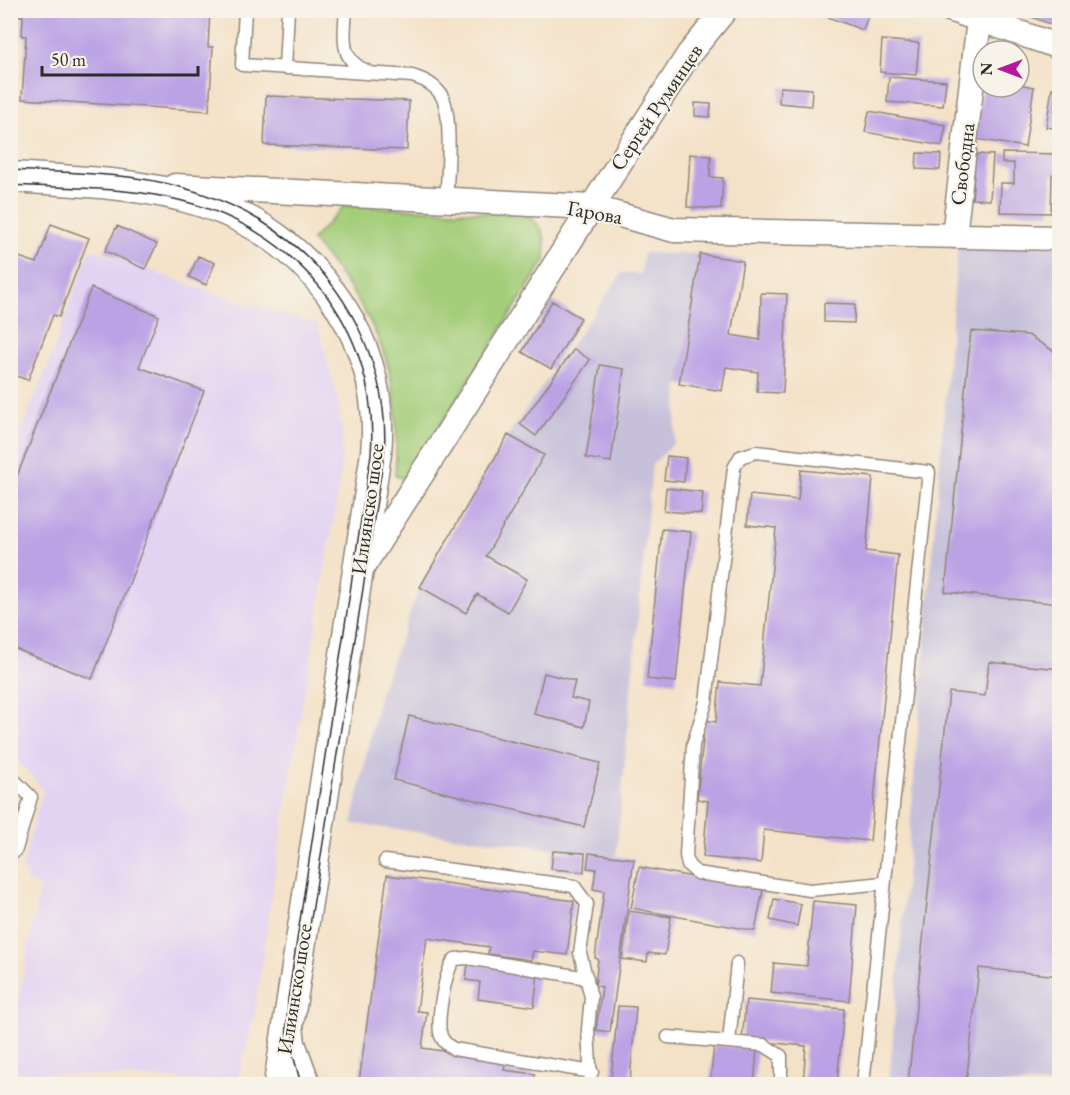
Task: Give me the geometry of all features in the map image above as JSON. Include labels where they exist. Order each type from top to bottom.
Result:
[{"type":"street","points":[[689,54],[700,10]]},
{"type":"street","name":"Сергей Румянцев","points":[[358,575],[689,54],[725,10]]},
{"type":"street","points":[[952,10],[1059,46]]},
{"type":"street","name":"Свободна","points":[[954,236],[979,20]]},
{"type":"street","name":"Илиянско шосе","points":[[10,177],[129,184],[206,202],[246,219],[275,237],[310,267],[344,313],[367,360],[378,409],[376,453],[279,1084]]},
{"type":"street","name":"Гарова","points":[[129,184],[591,207],[674,230],[1059,238]]},
{"type":"street","points":[[291,1006],[293,1043],[308,1084]]},
{"type":"lane","points":[[245,10],[242,65],[371,72],[421,78],[441,95],[445,103],[448,143],[446,200]]},
{"type":"lane","points":[[285,68],[288,10]]},
{"type":"lane","points":[[345,10],[343,37],[346,53],[357,66],[371,72]]},
{"type":"lane","points":[[862,1084],[929,472],[756,452],[740,457],[734,468],[706,702],[693,745],[686,855],[688,865],[697,873],[810,890],[884,883]]},
{"type":"lane","points":[[10,776],[31,797],[16,849],[10,856]]},
{"type":"lane","points":[[385,861],[574,886],[587,904],[580,953],[587,978],[591,997],[588,1029],[592,1078],[454,1049],[442,1038],[439,1028],[448,967],[455,959],[466,958],[587,978]]},
{"type":"lane","points":[[729,1042],[737,963]]},
{"type":"lane","points":[[668,1037],[764,1045],[781,1056],[782,1084]]},
{"type":"shaded area","points":[[958,243],[1059,246],[1059,1084],[889,1084]]},
{"type":"shaded area","points":[[90,249],[239,302],[317,323],[338,399],[343,442],[339,487],[276,866],[254,1018],[237,1082],[11,1072],[11,1037],[40,887],[27,882],[22,866],[43,789],[11,754],[11,456],[43,378]]},
{"type":"shaded area","points":[[643,253],[700,254],[679,384],[674,443],[652,465],[616,856],[352,824],[379,695],[420,587],[508,435],[622,273],[641,274]]},
{"type":"green space","points":[[344,206],[525,214],[541,228],[545,239],[545,260],[406,479],[395,476],[397,438],[395,405],[382,348],[355,296],[312,240]]},
{"type":"building","points":[[10,10],[210,10],[208,47],[213,47],[209,111],[22,99],[26,36],[22,36],[23,16],[10,15]]},
{"type":"building","points":[[809,10],[870,10],[863,30]]},
{"type":"building","points":[[1035,10],[1060,10],[1060,28],[1032,17]]},
{"type":"building","points":[[882,40],[919,43],[916,75],[880,72]]},
{"type":"building","points":[[889,77],[946,81],[943,106],[887,102]]},
{"type":"building","points":[[1031,86],[1034,87],[1025,147],[975,139],[981,99],[1031,99]]},
{"type":"building","points":[[780,87],[812,89],[811,106],[779,103]]},
{"type":"building","points":[[1052,88],[1060,89],[1060,129],[1046,127]]},
{"type":"building","points":[[266,96],[409,101],[407,150],[264,145]]},
{"type":"building","points":[[695,103],[711,104],[710,117],[695,116]]},
{"type":"building","points":[[869,111],[946,125],[942,146],[865,132]]},
{"type":"building","points":[[917,153],[941,154],[940,170],[916,169]]},
{"type":"building","points":[[1002,153],[1060,154],[1060,175],[1052,175],[1051,213],[1000,212],[1001,183],[1014,183],[1014,163],[1002,163]]},
{"type":"building","points":[[690,154],[711,156],[710,177],[723,178],[721,209],[687,207]]},
{"type":"building","points":[[975,154],[993,155],[990,200],[972,199]]},
{"type":"building","points":[[51,224],[89,238],[59,317],[53,315],[28,380],[10,374],[10,314],[15,301],[10,299],[10,254],[37,263]]},
{"type":"building","points":[[117,226],[157,244],[145,269],[105,251]]},
{"type":"building","points":[[700,254],[743,261],[731,335],[760,340],[761,293],[787,294],[783,393],[757,392],[758,372],[726,367],[722,391],[679,384]]},
{"type":"building","points":[[198,256],[215,263],[206,285],[189,277]]},
{"type":"building","points":[[91,288],[159,316],[139,367],[204,391],[92,679],[10,647],[10,494]]},
{"type":"building","points":[[552,301],[581,318],[551,369],[522,352]]},
{"type":"building","points":[[824,303],[855,304],[854,323],[824,322]]},
{"type":"building","points":[[971,331],[1028,335],[1060,355],[1060,604],[945,592]]},
{"type":"building","points":[[574,349],[590,360],[536,436],[520,424]]},
{"type":"building","points":[[600,365],[624,369],[611,462],[586,458]]},
{"type":"building","points":[[508,435],[544,455],[486,556],[527,579],[508,612],[477,594],[466,613],[420,587]]},
{"type":"building","points":[[667,456],[686,458],[684,482],[664,480]]},
{"type":"building","points":[[801,470],[873,477],[866,551],[898,555],[870,841],[764,830],[761,863],[703,857],[708,801],[697,799],[705,720],[716,722],[720,682],[760,686],[776,528],[747,525],[750,495],[798,500]]},
{"type":"building","points":[[666,488],[703,492],[701,514],[664,511]]},
{"type":"building","points":[[662,529],[691,532],[676,682],[647,679]]},
{"type":"building","points":[[989,662],[1060,669],[1060,976],[979,968],[966,1084],[908,1084],[949,692],[985,696]]},
{"type":"building","points":[[544,673],[575,681],[571,698],[589,702],[584,727],[534,714]]},
{"type":"building","points":[[409,716],[600,763],[584,827],[394,780]]},
{"type":"building","points":[[553,851],[585,853],[584,872],[551,869]]},
{"type":"building","points":[[589,853],[634,859],[610,1032],[596,1030],[602,987],[595,986],[598,959],[595,958],[604,891],[593,889],[596,869],[587,868]]},
{"type":"building","points":[[639,867],[763,890],[755,931],[631,908]]},
{"type":"building","points":[[387,875],[574,901],[567,955],[533,951],[531,960],[488,954],[489,947],[427,938],[417,1011],[427,1012],[422,1048],[506,1060],[504,1070],[535,1074],[533,1084],[359,1082]]},
{"type":"building","points":[[774,899],[801,904],[797,926],[770,920]]},
{"type":"building","points":[[813,901],[857,905],[849,1001],[771,993],[774,963],[807,966]]},
{"type":"building","points":[[629,911],[671,917],[665,955],[648,953],[647,962],[622,959]]},
{"type":"building","points":[[468,963],[538,973],[534,1007],[478,999],[480,982],[466,980]]},
{"type":"building","points":[[746,1000],[844,1009],[837,1084],[803,1084],[806,1046],[742,1040]]},
{"type":"building","points":[[618,1006],[636,1007],[630,1081],[611,1079]]},
{"type":"building","points":[[714,1045],[757,1049],[754,1084],[710,1084]]},
{"type":"tram line","points":[[10,170],[129,177],[199,192],[231,205],[290,241],[315,265],[337,292],[356,323],[370,355],[382,404],[384,455],[295,1021],[293,1055],[301,1084]]},
{"type":"tram line","points":[[10,185],[150,194],[214,211],[255,231],[290,257],[320,288],[344,324],[361,364],[370,407],[371,454],[288,999],[286,1046]]}]
